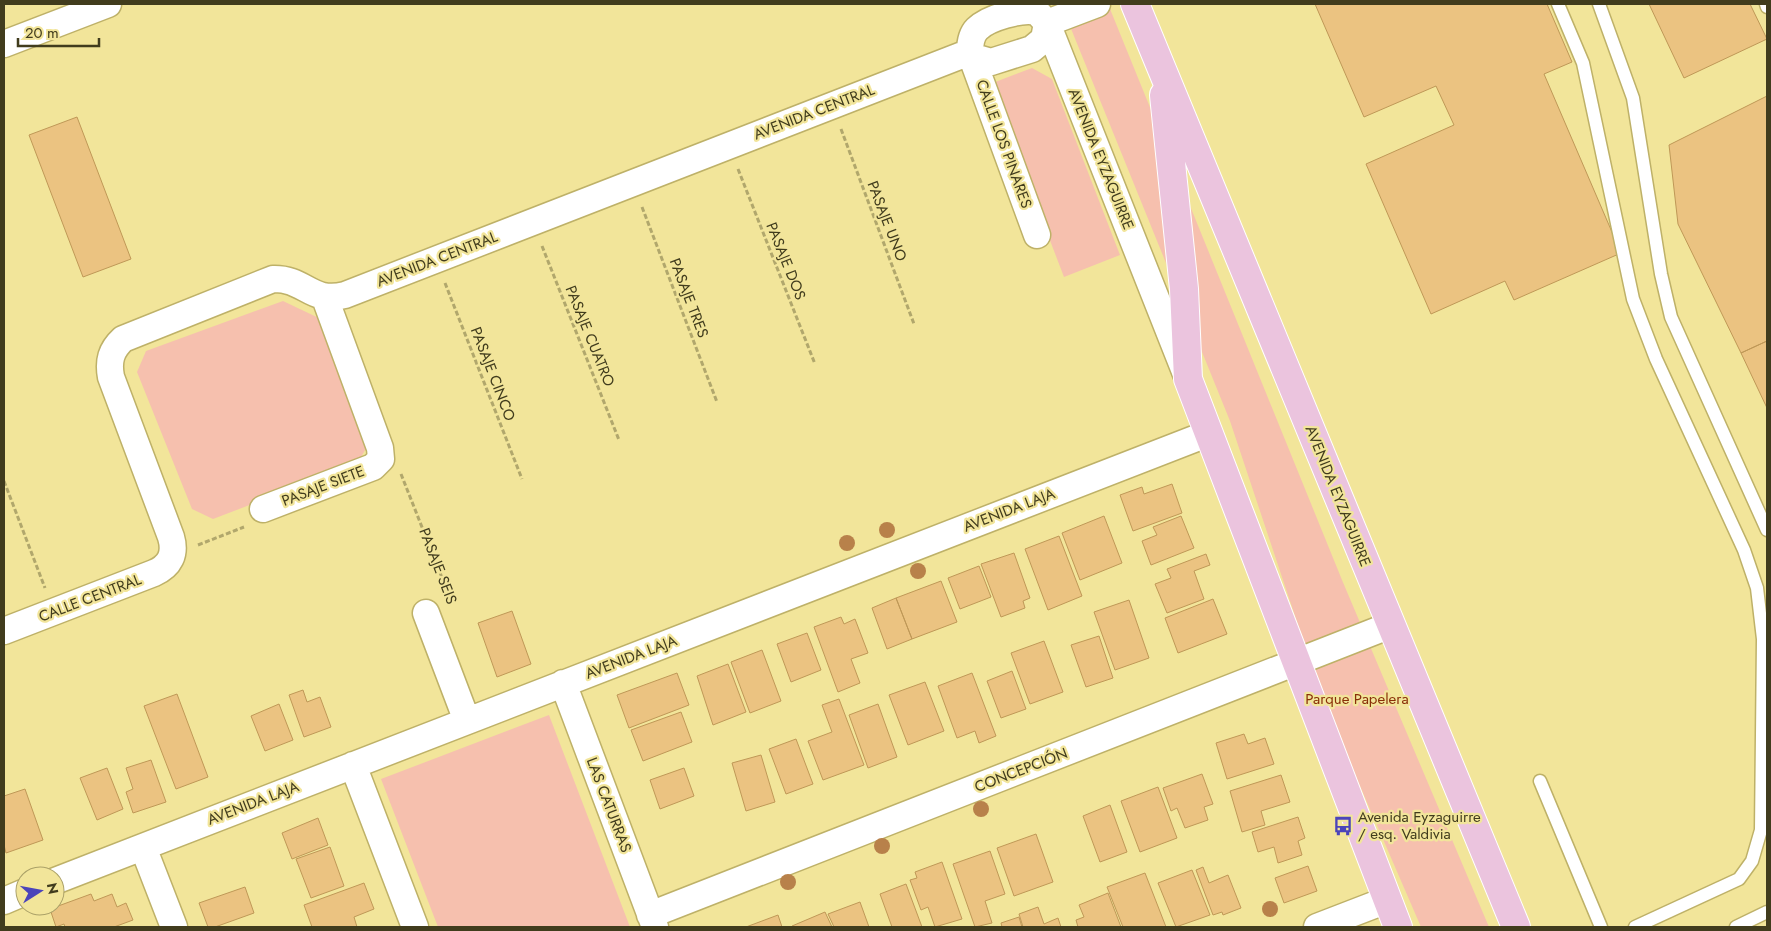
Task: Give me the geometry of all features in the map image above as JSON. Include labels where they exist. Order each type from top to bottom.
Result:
[{"type":"main road","name":"AVENIDA EYZAGUIRRE","points":[[1136,4],[1516,927]]},
{"type":"main road","name":"AVENIDA EYZAGUIRRE","points":[[1161,64],[1184,289],[1188,379],[1207,434],[1398,927]]},
{"type":"street","points":[[4,44],[108,4]]},
{"type":"street","points":[[1047,23],[1097,4]]},
{"type":"street","points":[[1030,10],[1037,12],[1047,23],[1044,39],[1032,49],[991,62],[977,58],[970,52],[971,38],[976,30],[983,25],[1015,12],[1030,10]]},
{"type":"street","name":"AVENIDA EYZAGUIRRE","points":[[1047,23],[1188,379]]},
{"type":"street","name":"CALLE LOS PINARES","points":[[970,52],[1038,235]]},
{"type":"street","name":"AVENIDA CENTRAL","points":[[325,298],[344,295],[970,52]]},
{"type":"street","name":"CALLE CENTRAL","points":[[4,631],[154,573],[167,565],[171,558],[173,552],[171,537],[111,377],[110,361],[116,346],[131,335],[273,279],[295,282],[314,294],[325,298]]},
{"type":"street","name":"PASAJE SIETE","points":[[263,508],[373,467],[381,460],[380,448],[325,298]]},
{"type":"street","name":"AVENIDA LAJA","points":[[65,877],[1207,434]]},
{"type":"street","name":"PASAJE SEIS","points":[[426,613],[466,721]]},
{"type":"street","name":"CONCEPCIÓN","points":[[652,921],[1391,625]]},
{"type":"street","name":"LAS CATURRAS","points":[[563,684],[652,921]]},
{"type":"street","points":[[353,765],[415,927]]},
{"type":"street","points":[[143,847],[174,927]]},
{"type":"street","points":[[1317,927],[1387,900]]},
{"type":"lane","points":[[1558,4],[1582,63],[1634,299],[1656,359],[1744,550],[1757,588],[1763,639],[1761,830],[1752,861],[1739,879],[1635,927]]},
{"type":"lane","points":[[1599,4],[1633,98],[1661,274],[1671,317],[1767,530]]},
{"type":"lane","points":[[1540,781],[1601,927]]},
{"type":"lane","points":[[1736,927],[1767,912]]},
{"type":"path","name":"PASAJE UNO","points":[[839,126],[914,324]]},
{"type":"path","name":"PASAJE DOS","points":[[737,166],[815,364]]},
{"type":"path","name":"PASAJE TRES","points":[[641,202],[716,402]]},
{"type":"path","name":"PASAJE CUATRO","points":[[540,240],[619,440]]},
{"type":"path","name":"PASAJE CINCO","points":[[443,278],[522,479]]},
{"type":"path","name":"PASAJE SEIS","points":[[403,476],[452,602]]},
{"type":"path","points":[[4,481],[44,587]]},
{"type":"path","points":[[208,540],[243,528]]},
{"type":"green space","name":"Parque Papelera","points":[[1061,4],[1108,4],[1342,580],[1489,927],[1421,927],[1324,703],[1230,421]]},
{"type":"green space","points":[[1032,68],[1052,79],[1120,255],[1064,277],[990,84]]},
{"type":"green space","points":[[283,301],[323,320],[368,445],[357,464],[213,519],[192,509],[137,372],[146,351]]},
{"type":"green space","points":[[549,715],[630,927],[438,927],[381,779]]},
{"type":"building","points":[[1315,4],[1547,4],[1572,62],[1544,74],[1621,253],[1514,300],[1505,281],[1431,314],[1366,164],[1454,125],[1436,86],[1364,117]]},
{"type":"building","points":[[1649,4],[1750,4],[1767,39],[1684,78]]},
{"type":"building","points":[[1767,96],[1767,341],[1741,353],[1678,224],[1669,145]]},
{"type":"building","points":[[77,117],[131,259],[83,277],[29,135]]},
{"type":"building","points":[[1767,341],[1767,408],[1741,353]]},
{"type":"building","points":[[1172,484],[1182,513],[1133,531],[1120,495],[1142,487],[1144,494]]},
{"type":"building","points":[[1104,516],[1122,563],[1080,580],[1062,533]]},
{"type":"building","points":[[1181,516],[1194,548],[1151,565],[1142,541],[1157,535],[1153,527]]},
{"type":"building","points":[[1059,536],[1082,596],[1048,610],[1025,549]]},
{"type":"building","points":[[1014,553],[1030,598],[1023,601],[1025,608],[1001,617],[981,564]]},
{"type":"building","points":[[1206,554],[1210,565],[1194,571],[1204,599],[1167,613],[1155,584],[1171,578],[1167,569]]},
{"type":"building","points":[[979,566],[991,597],[960,609],[948,578]]},
{"type":"building","points":[[941,581],[957,622],[912,639],[896,598]]},
{"type":"building","points":[[896,598],[912,639],[887,649],[872,608]]},
{"type":"building","points":[[1213,599],[1227,634],[1178,653],[1165,618]]},
{"type":"building","points":[[1129,600],[1149,658],[1115,670],[1094,612]]},
{"type":"building","points":[[512,611],[531,664],[497,677],[478,623]]},
{"type":"building","points":[[841,617],[844,624],[855,619],[868,653],[851,659],[860,683],[838,692],[814,627]]},
{"type":"building","points":[[807,633],[821,670],[791,682],[777,644]]},
{"type":"building","points":[[1099,636],[1113,678],[1086,687],[1071,645]]},
{"type":"building","points":[[1044,641],[1063,692],[1030,704],[1011,653]]},
{"type":"building","points":[[762,650],[781,701],[750,713],[731,662]]},
{"type":"building","points":[[728,664],[746,712],[713,725],[697,676]]},
{"type":"building","points":[[1012,671],[1026,709],[1001,718],[987,681]]},
{"type":"building","points":[[677,673],[689,705],[629,728],[617,695]]},
{"type":"building","points":[[972,673],[996,736],[979,743],[975,731],[957,738],[938,686]]},
{"type":"building","points":[[925,682],[944,731],[908,745],[889,695]]},
{"type":"building","points":[[303,690],[307,702],[320,697],[331,727],[304,737],[289,695]]},
{"type":"building","points":[[177,694],[208,777],[176,789],[144,706]]},
{"type":"building","points":[[839,699],[864,765],[823,780],[808,741],[832,732],[822,705]]},
{"type":"building","points":[[279,704],[293,740],[265,751],[251,716]]},
{"type":"building","points":[[878,704],[897,757],[868,768],[849,715]]},
{"type":"building","points":[[681,712],[692,742],[643,761],[631,730]]},
{"type":"building","points":[[1244,734],[1248,744],[1265,738],[1274,764],[1227,779],[1216,743]]},
{"type":"building","points":[[796,739],[813,784],[786,794],[769,749]]},
{"type":"building","points":[[761,755],[775,802],[746,811],[732,763]]},
{"type":"building","points":[[151,760],[166,802],[133,813],[126,792],[133,789],[126,768]]},
{"type":"building","points":[[107,768],[123,809],[97,820],[80,778]]},
{"type":"building","points":[[684,768],[694,796],[660,809],[650,780]]},
{"type":"building","points":[[1202,774],[1213,804],[1204,807],[1208,820],[1185,828],[1177,808],[1171,811],[1163,788]]},
{"type":"building","points":[[1281,775],[1290,802],[1261,811],[1265,825],[1242,832],[1230,791]]},
{"type":"building","points":[[1158,787],[1177,838],[1140,852],[1121,801]]},
{"type":"building","points":[[25,789],[43,840],[6,853],[4,845],[4,796]]},
{"type":"building","points":[[1110,805],[1127,852],[1100,862],[1083,816]]},
{"type":"building","points":[[1298,817],[1305,838],[1298,841],[1302,855],[1278,863],[1274,847],[1258,852],[1252,832]]},
{"type":"building","points":[[318,818],[328,845],[292,859],[282,833]]},
{"type":"building","points":[[1036,834],[1053,882],[1014,896],[997,848]]},
{"type":"building","points":[[330,847],[344,886],[311,898],[296,859]]},
{"type":"building","points":[[990,851],[1005,894],[985,901],[992,923],[975,927],[953,864]]},
{"type":"building","points":[[942,862],[962,919],[935,927],[928,907],[921,910],[910,880],[917,878],[915,872]]},
{"type":"building","points":[[1308,866],[1317,891],[1284,903],[1275,878]]},
{"type":"building","points":[[1203,867],[1209,883],[1228,875],[1241,908],[1223,915],[1222,912],[1213,915],[1196,870]]},
{"type":"building","points":[[1192,870],[1210,915],[1176,927],[1158,883]]},
{"type":"building","points":[[1145,873],[1166,927],[1123,927],[1107,887]]},
{"type":"building","points":[[364,883],[374,909],[354,917],[357,927],[312,927],[304,905]]},
{"type":"building","points":[[906,884],[922,927],[892,927],[880,894]]},
{"type":"building","points":[[245,887],[254,913],[215,927],[208,927],[199,903]]},
{"type":"building","points":[[1108,893],[1121,927],[1078,927],[1076,920],[1084,917],[1079,905]]},
{"type":"building","points":[[91,894],[94,901],[112,894],[117,907],[126,903],[133,920],[114,927],[65,927],[64,924],[56,927],[52,916],[65,916],[65,904]]},
{"type":"building","points":[[860,902],[869,927],[834,927],[828,914]]},
{"type":"building","points":[[1038,907],[1044,924],[1058,918],[1061,927],[1023,927],[1019,914]]},
{"type":"building","points":[[825,912],[832,927],[792,927],[792,926]]},
{"type":"building","points":[[778,915],[782,927],[746,927]]},
{"type":"building","points":[[1019,917],[1022,927],[1002,927],[1001,923]]},
{"type":"place","name":"Avenida Eyzaguirre / esq. Valdivia","points":[[1343,826]]}]
